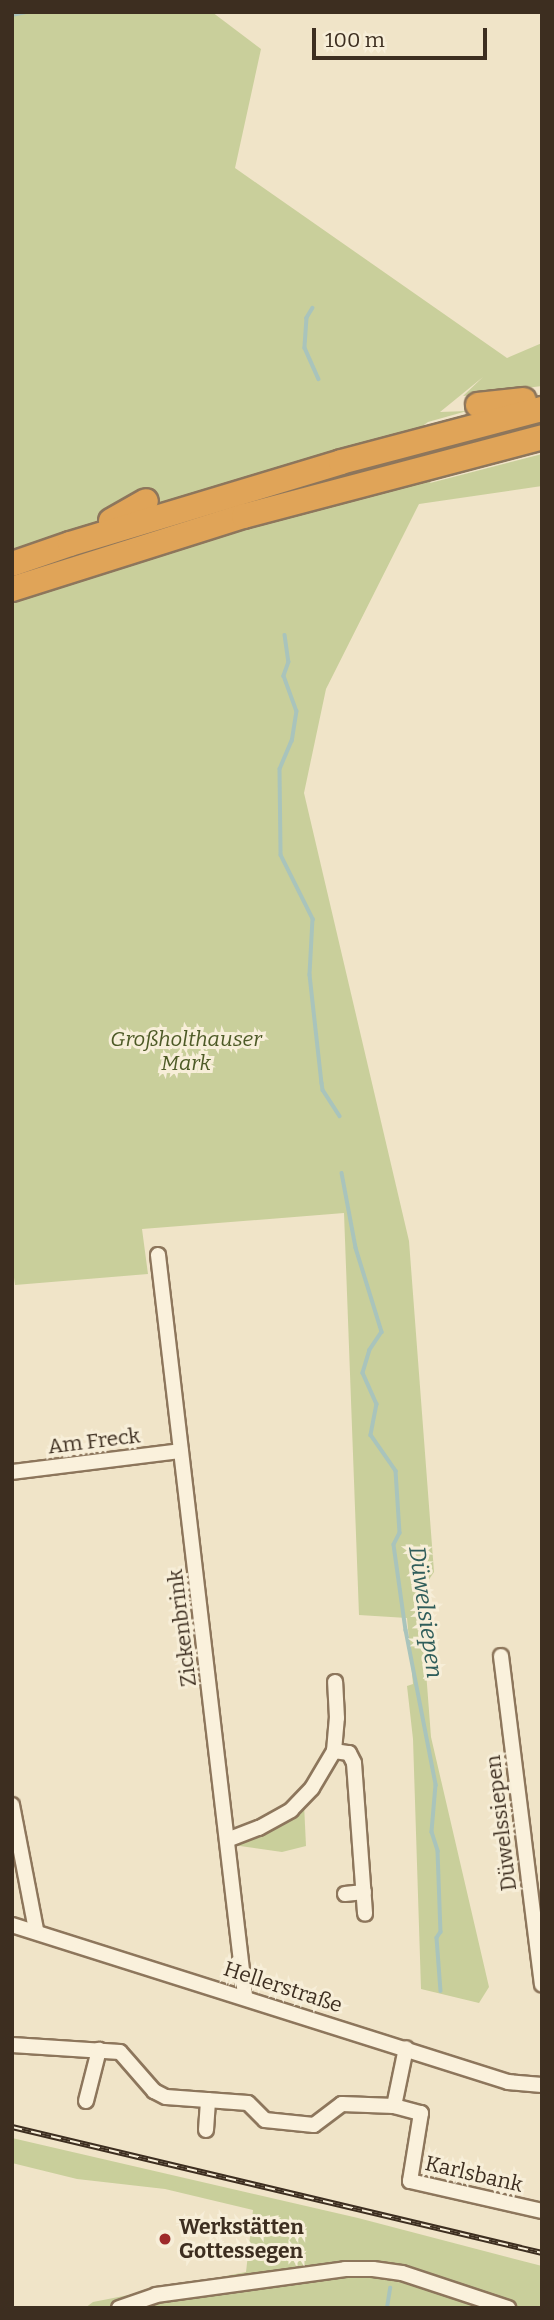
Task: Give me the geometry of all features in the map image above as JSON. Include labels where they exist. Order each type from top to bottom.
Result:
[{"type":"highway","points":[[478,405],[542,398]]},
{"type":"highway","points":[[70,544],[341,463],[542,409]]},
{"type":"highway","points":[[14,580],[531,440]]},
{"type":"highway","points":[[443,473],[531,440]]},
{"type":"highway","points":[[14,580],[70,544],[146,501]]},
{"type":"highway","points":[[14,580],[72,583]]},
{"type":"street","name":"Zickenbrink","points":[[158,1255],[245,1996]]},
{"type":"street","name":"Am Freck","points":[[12,1472],[181,1451]]},
{"type":"street","name":"Düwelssiepen","points":[[501,1656],[542,1984]]},
{"type":"street","points":[[227,1840],[259,1828],[291,1810],[312,1788],[334,1751],[337,1718],[335,1682]]},
{"type":"street","points":[[334,1751],[349,1754],[354,1763],[365,1914]]},
{"type":"street","points":[[12,1805],[36,1930]]},
{"type":"street","points":[[345,1894],[364,1892]]},
{"type":"street","name":"Hellerstraße","points":[[12,1925],[36,1930],[245,1996],[508,2082],[542,2085]]},
{"type":"street","name":"Karlsbank","points":[[12,2045],[120,2052],[154,2091],[166,2097],[248,2103],[265,2120],[314,2126],[342,2104],[394,2106],[421,2113],[410,2180],[542,2211]]},
{"type":"street","points":[[394,2106],[406,2048]]},
{"type":"street","points":[[86,2101],[99,2050]]},
{"type":"street","points":[[206,2130],[208,2100]]},
{"type":"street","points":[[119,2308],[138,2299],[167,2293],[345,2269],[373,2269],[402,2273],[508,2308]]},
{"type":"green space","name":"Großholthauser Mark","points":[[12,12],[212,12],[261,49],[235,168],[507,358],[542,343],[542,386],[463,396],[483,377],[440,412],[467,411],[428,422],[417,430],[436,469],[430,483],[542,454],[542,486],[419,504],[326,689],[304,793],[409,1241],[434,1572],[420,1593],[431,1737],[489,1987],[479,2003],[421,1989],[413,1739],[407,1686],[413,1684],[407,1618],[359,1615],[344,1213],[142,1229],[148,1274],[15,1285],[12,1263]]},
{"type":"green space","points":[[304,1804],[306,1846],[282,1852],[233,1845]]},
{"type":"green space","points":[[12,2138],[358,2218],[542,2266],[542,2308],[85,2308],[93,2302],[246,2272],[253,2210],[165,2189],[77,2179],[12,2163]]},
{"type":"waterway","points":[[12,15],[26,12]]},
{"type":"waterway","name":"Düwelsiepen","points":[[313,308],[307,318],[305,348],[319,379]]},
{"type":"waterway","name":"Düwelsiepen","points":[[285,635],[289,662],[284,676],[297,711],[292,741],[280,769],[281,855],[313,919],[310,975],[322,1083],[323,1090],[340,1116]]},
{"type":"waterway","name":"Düwelsiepen","points":[[342,1173],[356,1248],[382,1332],[370,1350],[363,1373],[377,1404],[371,1435],[396,1471],[400,1533],[394,1545],[406,1630],[436,1785],[432,1832],[438,1851],[441,1932],[437,1938],[441,1991]]},
{"type":"waterway","name":"Düwelsiepen","points":[[387,2308],[390,2288]]},
{"type":"railway","points":[[12,2127],[542,2253]]},
{"type":"place","name":"Werkstätten Gottessegen","points":[[165,2239]]}]
